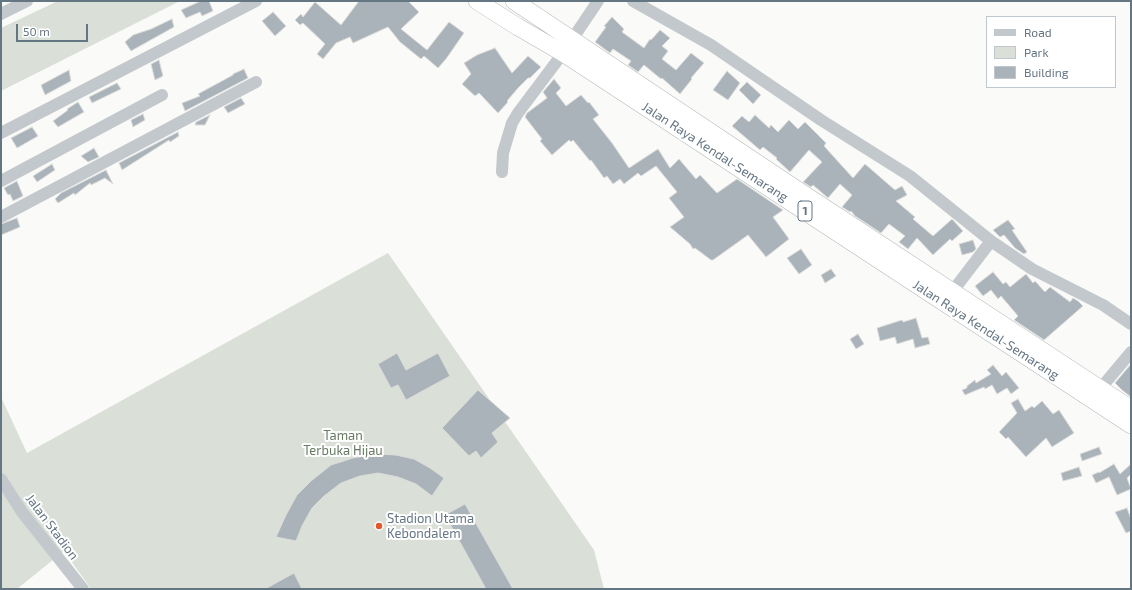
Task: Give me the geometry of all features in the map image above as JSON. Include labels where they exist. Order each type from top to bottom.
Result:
[{"type":"highway","name":"Jalan Raya Kendal-Semarang","points":[[477,1],[518,27],[568,47]]},
{"type":"highway","name":"Jalan Raya Kendal-Semarang","points":[[514,1],[568,47],[1105,398],[1131,409]]},
{"type":"highway","name":"Jalan Raya Kendal-Semarang","points":[[792,194],[952,292],[1105,398],[1131,425]]},
{"type":"street","points":[[3,9],[27,1]]},
{"type":"street","points":[[1,133],[256,1]]},
{"type":"street","points":[[502,172],[504,154],[512,123],[568,47],[598,1]]},
{"type":"street","points":[[633,1],[711,45],[821,120],[910,176],[991,241],[1032,269],[1103,305],[1131,324]]},
{"type":"street","points":[[1,217],[256,82]]},
{"type":"street","points":[[1,181],[162,95]]},
{"type":"street","points":[[952,292],[991,241]]},
{"type":"street","points":[[1105,398],[1131,352]]},
{"type":"street","name":"Jalan Stadion","points":[[1,479],[22,512],[64,567],[83,589]]},
{"type":"green space","points":[[58,1],[180,1],[1,91],[1,28]]},
{"type":"green space","name":"Taman Terbuka Hijau","points":[[388,253],[594,550],[604,589],[91,589],[64,551],[17,589],[1,589],[1,397],[27,453]]},
{"type":"building","points":[[201,1],[209,1],[213,11],[202,16],[200,12],[186,18],[181,10]]},
{"type":"building","points":[[359,1],[408,1],[419,12],[401,29],[427,50],[449,22],[464,33],[438,68],[424,56],[421,59],[400,42],[388,27],[353,43],[350,37],[336,43],[323,59],[317,54],[325,44],[303,23],[300,25],[295,20],[301,14],[303,17],[315,2],[341,25]]},
{"type":"building","points":[[273,12],[286,26],[275,36],[262,21]]},
{"type":"building","points":[[612,17],[624,29],[622,32],[644,48],[650,39],[651,40],[660,30],[670,38],[662,46],[668,51],[662,59],[676,70],[691,53],[704,63],[680,94],[644,65],[638,72],[628,65],[631,61],[613,49],[610,53],[595,42],[606,27],[604,26]]},
{"type":"building","points":[[172,19],[174,27],[131,51],[125,42],[133,35],[151,29]]},
{"type":"building","points":[[495,48],[512,73],[528,56],[541,67],[518,88],[498,113],[479,93],[475,96],[462,84],[471,74],[464,63],[477,55]]},
{"type":"building","points":[[159,60],[163,76],[155,80],[151,64]]},
{"type":"building","points":[[244,69],[248,78],[185,111],[182,103],[200,96],[198,94]]},
{"type":"building","points":[[69,70],[71,81],[45,95],[41,85]]},
{"type":"building","points":[[727,71],[740,83],[728,100],[713,90]]},
{"type":"building","points":[[554,79],[561,88],[556,93],[566,106],[581,95],[588,103],[589,102],[599,115],[593,119],[629,168],[658,149],[670,168],[679,159],[696,179],[700,175],[717,193],[737,179],[783,210],[773,217],[789,239],[766,257],[748,235],[711,260],[695,248],[693,249],[690,244],[670,227],[684,217],[669,198],[677,192],[656,166],[641,176],[638,173],[624,184],[620,179],[613,184],[607,176],[604,178],[591,160],[590,161],[573,140],[571,142],[569,140],[552,155],[540,141],[542,139],[525,117],[527,113],[547,98],[543,92]]},
{"type":"building","points":[[747,82],[761,95],[753,104],[739,90]]},
{"type":"building","points":[[117,83],[121,89],[92,103],[89,97]]},
{"type":"building","points":[[241,98],[245,104],[228,113],[224,107]]},
{"type":"building","points":[[78,102],[84,112],[58,127],[53,121]]},
{"type":"building","points":[[143,114],[145,120],[133,127],[131,120]]},
{"type":"building","points":[[210,115],[205,125],[195,125],[196,122]]},
{"type":"building","points":[[755,115],[769,128],[771,125],[778,132],[789,120],[798,129],[805,122],[826,143],[824,146],[853,178],[865,164],[895,190],[902,186],[907,195],[896,201],[915,217],[913,219],[933,236],[952,219],[963,231],[952,241],[950,239],[933,255],[917,238],[908,249],[899,242],[905,236],[889,224],[881,233],[855,216],[851,211],[850,212],[842,207],[852,195],[840,184],[828,198],[813,185],[811,187],[803,182],[822,162],[809,150],[790,172],[776,159],[777,158],[763,147],[760,150],[732,126],[742,116],[749,122]]},
{"type":"building","points":[[32,127],[38,136],[17,148],[11,138]]},
{"type":"building","points":[[178,132],[179,136],[170,142],[169,140],[122,170],[119,163]]},
{"type":"building","points":[[94,148],[99,157],[88,162],[81,156]]},
{"type":"building","points":[[52,164],[55,170],[37,182],[33,176]]},
{"type":"building","points":[[106,170],[113,184],[105,178],[91,185],[90,183],[75,195],[74,193],[58,203],[55,199],[61,193]]},
{"type":"building","points":[[17,181],[23,196],[13,201],[10,194],[8,195],[4,188]]},
{"type":"building","points":[[17,218],[20,227],[1,235],[1,224]]},
{"type":"building","points":[[1008,220],[1015,229],[1012,230],[1027,252],[1024,254],[1015,248],[1004,235],[1000,237],[993,230]]},
{"type":"building","points":[[973,240],[976,249],[973,252],[962,255],[959,244]]},
{"type":"building","points":[[801,249],[812,265],[799,274],[787,258]]},
{"type":"building","points":[[831,269],[836,276],[825,283],[821,275]]},
{"type":"building","points":[[993,272],[1003,284],[1006,282],[1010,287],[1026,274],[1033,283],[1035,281],[1045,292],[1050,287],[1070,302],[1073,298],[1083,306],[1044,340],[1014,320],[1018,316],[1001,296],[998,299],[991,290],[983,296],[975,286]]},
{"type":"building","points":[[916,318],[922,338],[928,337],[930,344],[915,348],[913,339],[897,344],[895,337],[880,341],[877,328],[902,320],[903,322]]},
{"type":"building","points":[[858,334],[864,344],[856,349],[850,339]]},
{"type":"building","points":[[397,353],[406,370],[438,353],[450,376],[406,400],[398,385],[391,388],[378,364]]},
{"type":"building","points":[[1131,364],[1131,397],[1115,383]]},
{"type":"building","points":[[993,365],[1002,376],[1006,372],[1019,388],[1011,394],[1007,388],[997,394],[992,385],[985,389],[984,387],[965,395],[962,390],[967,388],[967,386],[975,380],[976,383],[991,374],[987,370]]},
{"type":"building","points":[[478,390],[510,418],[492,433],[498,442],[481,458],[476,451],[469,456],[442,428]]},
{"type":"building","points":[[1018,399],[1025,411],[1032,406],[1034,408],[1042,401],[1053,414],[1059,410],[1074,433],[1052,447],[1046,438],[1026,457],[1008,437],[1006,439],[999,432],[1017,413],[1011,403]]},
{"type":"building","points":[[1099,447],[1102,454],[1082,461],[1080,454]]},
{"type":"building","points":[[376,454],[396,455],[414,459],[444,478],[432,496],[416,484],[398,477],[378,473],[360,476],[341,483],[324,496],[312,508],[296,541],[276,537],[297,495],[311,481],[331,465],[353,458]]},
{"type":"building","points":[[1114,464],[1120,474],[1131,464],[1131,474],[1127,478],[1131,489],[1117,495],[1109,477],[1096,483],[1092,475],[1099,473]]},
{"type":"building","points":[[1079,467],[1082,476],[1063,481],[1061,473]]},
{"type":"building","points":[[465,504],[513,589],[486,589],[445,515]]},
{"type":"building","points":[[1127,508],[1131,519],[1131,531],[1126,533],[1115,512]]},
{"type":"building","points":[[294,573],[302,589],[265,589]]},
{"type":"place","name":"Stadion Utama Kebondalem","points":[[379,526]]}]
